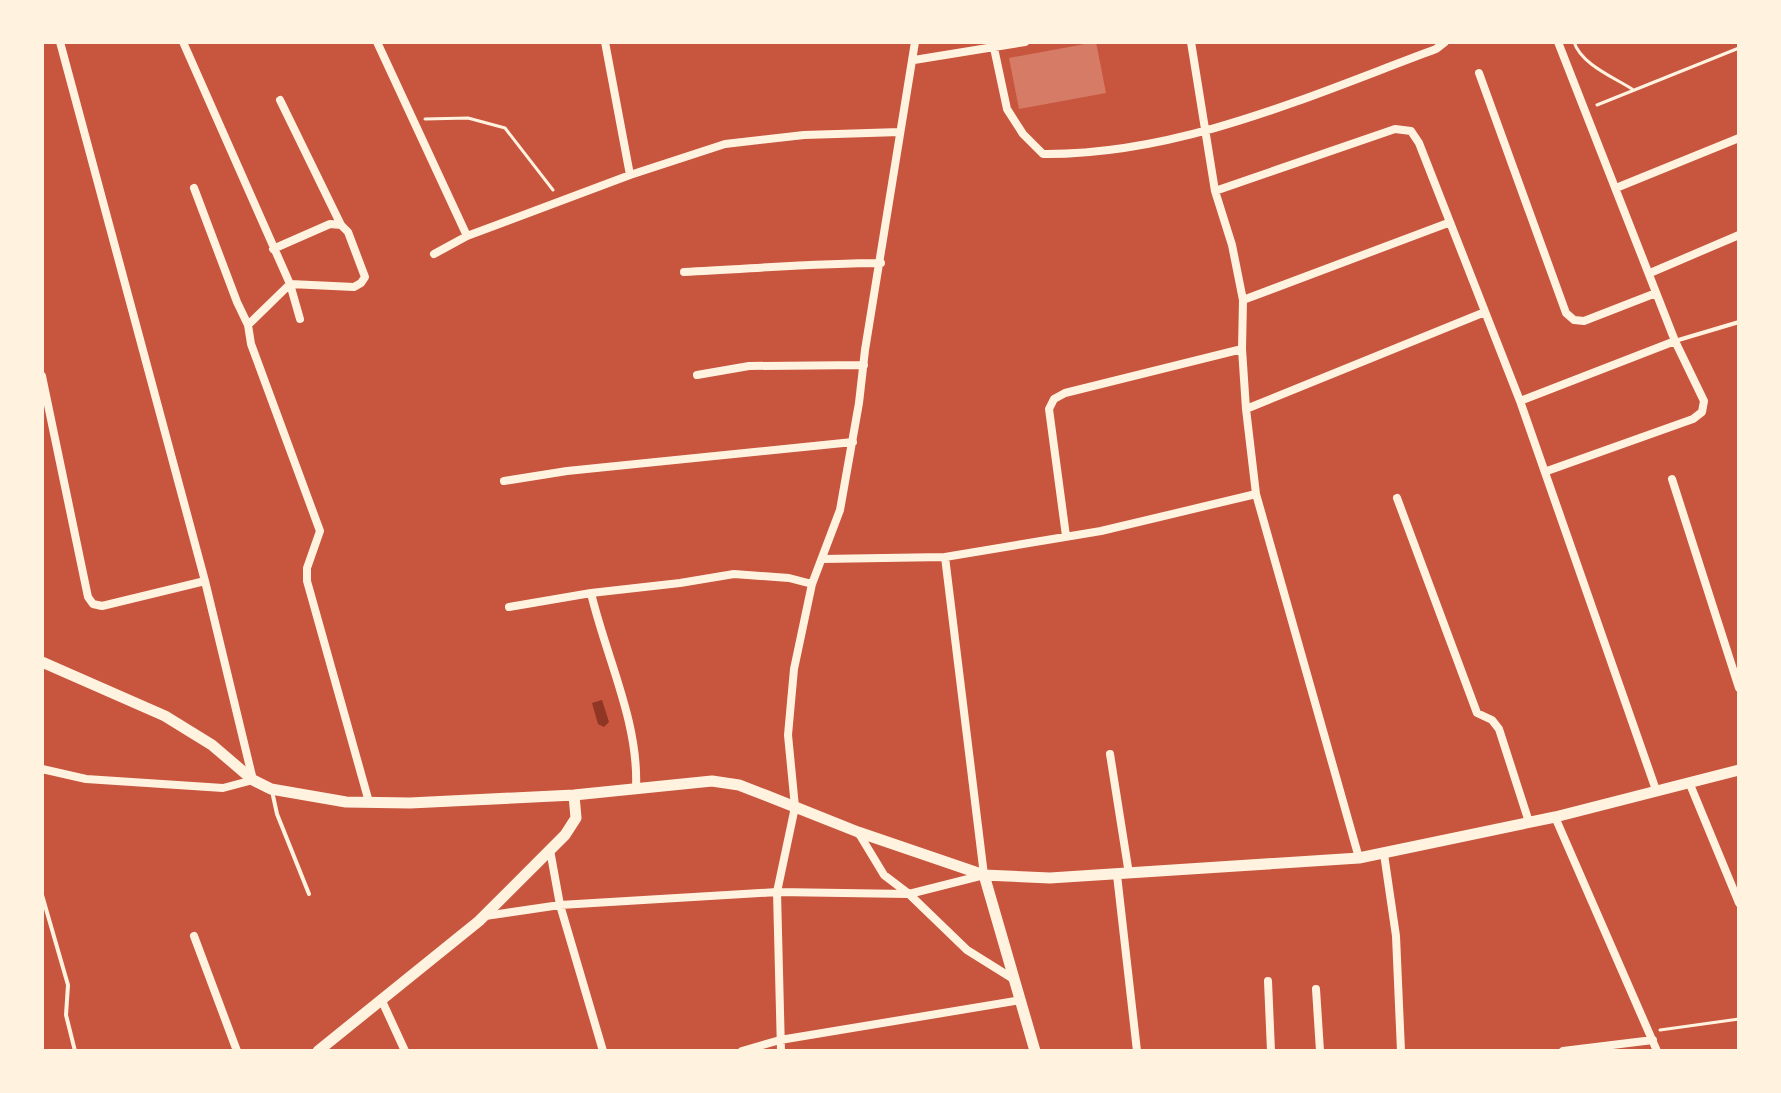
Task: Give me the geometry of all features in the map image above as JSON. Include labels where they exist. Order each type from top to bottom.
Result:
[{"type":"street","points":[[60,42],[205,581],[253,780]]},
{"type":"street","points":[[183,42],[290,284],[300,319]]},
{"type":"street","points":[[377,42],[467,236]]},
{"type":"street","points":[[605,42],[630,175]]},
{"type":"street","points":[[781,1051],[777,892],[795,807],[788,735],[794,669],[812,584],[840,510],[915,42]]},
{"type":"street","points":[[914,60],[1025,42]]},
{"type":"street","points":[[1191,42],[1215,191],[1232,245],[1243,300],[1246,409],[1256,494],[1359,858]]},
{"type":"street","points":[[994,48],[1007,109],[1023,134],[1043,154],[1089,154],[1248,119],[1436,49],[1445,42]]},
{"type":"street","points":[[1547,471],[1693,419],[1702,412],[1704,401],[1675,341],[1558,42]]},
{"type":"street","points":[[1479,73],[1566,313],[1574,320],[1584,321],[1656,293]]},
{"type":"street","points":[[248,325],[290,284],[354,287],[365,277],[348,232],[341,225],[280,100]]},
{"type":"street","points":[[1215,191],[1395,129],[1411,131],[1419,143],[1547,471],[1656,790]]},
{"type":"street","points":[[434,254],[467,236],[630,175],[725,144],[804,135],[900,132]]},
{"type":"street","points":[[1616,188],[1739,138]]},
{"type":"street","points":[[194,188],[248,325],[251,344],[320,531],[307,568],[307,581],[369,802]]},
{"type":"street","points":[[1243,300],[1448,223]]},
{"type":"street","points":[[273,249],[330,224],[341,225]]},
{"type":"street","points":[[1650,273],[1739,235]]},
{"type":"street","points":[[684,272],[813,263],[881,263]]},
{"type":"street","points":[[1246,409],[1485,312]]},
{"type":"street","points":[[1520,401],[1675,341]]},
{"type":"street","points":[[1066,536],[1049,409],[1054,399],[1065,393],[1242,349]]},
{"type":"street","points":[[697,375],[749,366],[864,365]]},
{"type":"street","points":[[42,376],[88,597],[93,604],[102,606],[205,581]]},
{"type":"street","points":[[504,481],[567,471],[853,442]]},
{"type":"street","points":[[1672,479],[1739,688]]},
{"type":"street","points":[[822,559],[945,557],[1066,536],[1256,494]]},
{"type":"street","points":[[1397,498],[1477,713],[1492,720],[1499,729],[1529,822]]},
{"type":"street","points":[[945,557],[984,875],[1035,1051]]},
{"type":"street","points":[[509,607],[734,574],[789,578],[812,584]]},
{"type":"street","points":[[591,593],[633,743],[636,788]]},
{"type":"street","points":[[42,662],[178,723],[212,745],[253,780],[271,789],[346,802],[410,803],[574,795],[712,781],[739,785],[858,832],[984,875],[1050,878],[1123,875],[1359,858],[1555,817],[1739,770]]},
{"type":"street","points":[[1110,754],[1137,1051]]},
{"type":"street","points":[[42,769],[86,779],[223,788],[253,780]]},
{"type":"street","points":[[1689,782],[1739,903]]},
{"type":"street","points":[[318,1051],[484,916],[565,835],[576,818],[574,795]]},
{"type":"street","points":[[1555,817],[1657,1051]]},
{"type":"street","points":[[858,832],[884,875],[909,894],[967,950],[1016,980]]},
{"type":"street","points":[[550,850],[560,905],[603,1051]]},
{"type":"street","points":[[1384,854],[1396,936],[1401,1051]]},
{"type":"street","points":[[484,916],[560,905],[777,892],[909,894],[984,875]]},
{"type":"street","points":[[194,936],[237,1051]]},
{"type":"street","points":[[1268,981],[1271,1051]]},
{"type":"street","points":[[1316,989],[1320,1051]]},
{"type":"street","points":[[742,1051],[780,1040],[1021,1000]]},
{"type":"street","points":[[382,1001],[405,1051]]},
{"type":"street","points":[[1563,1051],[1651,1036]]},
{"type":"lane","points":[[1675,341],[1739,322]]},
{"type":"lane","points":[[271,789],[277,814],[309,894]]},
{"type":"lane","points":[[42,895],[68,985],[66,1015],[75,1051]]},
{"type":"path","points":[[1574,42],[1585,59],[1633,90]]},
{"type":"path","points":[[1586,110],[1739,48]]},
{"type":"path","points":[[413,123],[431,118],[468,118],[505,128],[555,193],[565,201]]},
{"type":"path","points":[[1651,1036],[1739,1019]]},
{"type":"shaded area","points":[[602,700],[609,722],[604,727],[598,724],[592,703]]},
{"type":"building","points":[[1096,42],[1106,93],[1019,109],[1009,58]]}]
